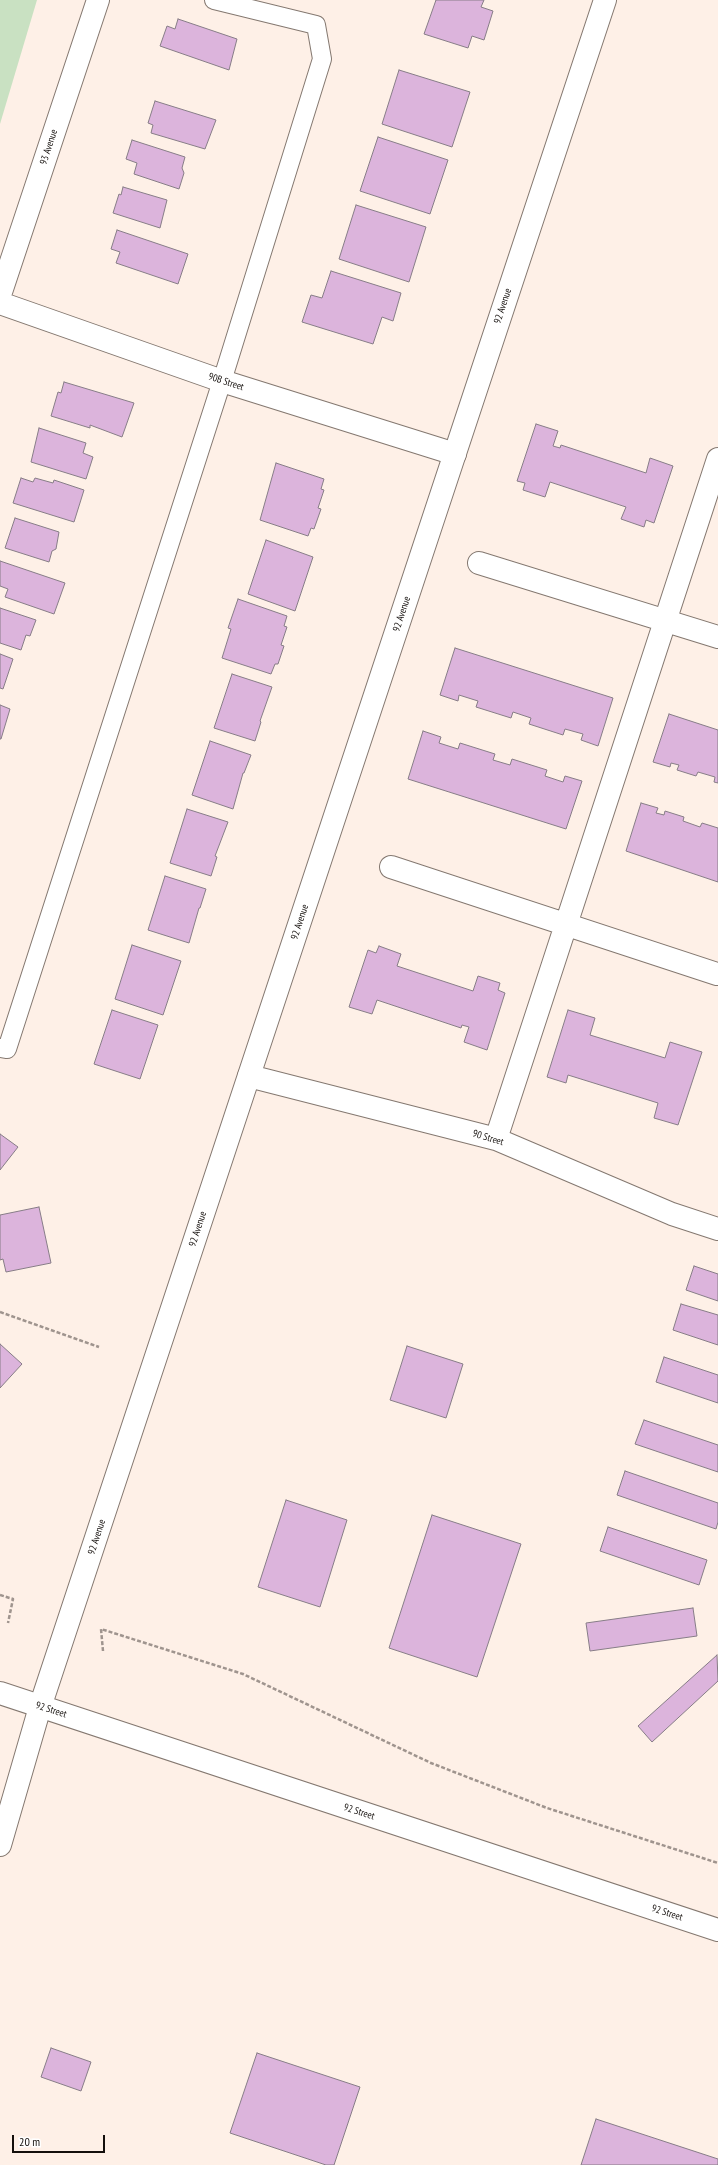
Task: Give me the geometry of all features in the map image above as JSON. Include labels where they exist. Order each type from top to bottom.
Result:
[{"type":"street","name":"93 Avenue","points":[[0,295],[98,0]]},
{"type":"street","name":"92 Avenue","points":[[0,1845],[40,1707],[605,0]]},
{"type":"street","name":"90B Street","points":[[0,303],[222,381],[454,454]]},
{"type":"street","points":[[496,1139],[718,459]]},
{"type":"street","points":[[478,563],[718,637]]},
{"type":"street","points":[[391,867],[717,974]]},
{"type":"street","name":"90 Street","points":[[248,1076],[496,1139],[672,1214],[718,1229]]},
{"type":"street","name":"92 Street","points":[[0,1693],[718,1930]]},
{"type":"lane","points":[[0,1048],[7,1050],[222,381],[322,59],[316,25],[214,0]]},
{"type":"path","points":[[0,1312],[99,1347]]},
{"type":"path","points":[[0,1595],[13,1599],[8,1623]]},
{"type":"path","points":[[103,1651],[101,1629],[243,1674],[431,1763],[547,1808],[718,1863]]},
{"type":"green space","points":[[0,0],[37,0],[0,124]]},
{"type":"building","points":[[436,0],[484,0],[481,7],[493,11],[484,40],[472,36],[468,48],[424,34]]},
{"type":"building","points":[[178,19],[237,39],[229,70],[160,46],[167,26],[175,29]]},
{"type":"building","points":[[399,70],[470,92],[452,147],[382,124]]},
{"type":"building","points":[[155,101],[216,120],[205,149],[151,133],[153,125],[148,123]]},
{"type":"building","points":[[378,137],[448,160],[430,214],[360,191]]},
{"type":"building","points":[[132,140],[185,157],[182,168],[184,173],[179,189],[134,174],[137,163],[126,159]]},
{"type":"building","points":[[123,187],[167,200],[160,228],[113,213],[119,194],[121,195]]},
{"type":"building","points":[[356,205],[426,227],[409,282],[339,259]]},
{"type":"building","points":[[117,230],[188,254],[178,284],[116,263],[120,252],[111,249]]},
{"type":"building","points":[[331,271],[401,293],[393,321],[382,317],[373,344],[302,322],[311,295],[322,298]]},
{"type":"building","points":[[64,382],[134,403],[122,437],[90,425],[90,428],[51,416],[58,392],[61,393]]},
{"type":"building","points":[[536,424],[558,431],[553,446],[560,448],[561,445],[646,473],[650,458],[673,466],[654,523],[646,520],[644,527],[621,519],[626,507],[550,482],[545,497],[523,490],[525,483],[517,481]]},
{"type":"building","points":[[39,428],[86,443],[83,453],[93,457],[86,479],[31,462]]},
{"type":"building","points":[[276,463],[324,479],[321,489],[324,490],[318,508],[321,509],[314,529],[311,528],[308,536],[260,520]]},
{"type":"building","points":[[21,478],[33,482],[35,478],[53,483],[54,480],[84,490],[74,522],[13,503]]},
{"type":"building","points":[[15,518],[59,532],[56,549],[52,551],[49,562],[5,548]]},
{"type":"building","points":[[266,540],[313,557],[295,611],[248,594]]},
{"type":"building","points":[[0,561],[65,583],[54,614],[5,597],[8,589],[0,586]]},
{"type":"building","points":[[238,599],[287,616],[284,626],[287,627],[281,645],[284,646],[278,664],[275,664],[271,674],[222,658],[231,629],[228,628]]},
{"type":"building","points":[[0,608],[36,620],[30,636],[26,635],[21,650],[0,643]]},
{"type":"building","points":[[455,648],[613,698],[598,746],[581,740],[583,734],[565,729],[563,735],[529,724],[531,718],[513,712],[511,718],[476,707],[478,701],[459,695],[458,701],[440,695]]},
{"type":"building","points":[[0,654],[13,659],[3,689],[0,688]]},
{"type":"building","points":[[232,674],[272,687],[260,721],[261,722],[255,741],[214,728]]},
{"type":"building","points":[[0,705],[10,709],[1,739],[0,739]]},
{"type":"building","points":[[669,714],[718,730],[718,783],[714,782],[715,777],[698,772],[696,776],[677,770],[679,765],[671,763],[670,767],[653,762]]},
{"type":"building","points":[[423,731],[441,737],[439,743],[458,749],[460,743],[495,754],[493,760],[510,765],[512,759],[547,770],[545,776],[563,782],[565,776],[582,781],[566,829],[408,779]]},
{"type":"building","points":[[210,741],[251,755],[243,773],[233,809],[192,795]]},
{"type":"building","points":[[641,803],[658,808],[656,813],[664,815],[665,811],[684,817],[683,821],[700,827],[702,823],[718,828],[718,882],[626,851]]},
{"type":"building","points":[[187,809],[228,822],[215,856],[217,857],[211,876],[170,863]]},
{"type":"building","points":[[165,876],[206,889],[189,943],[148,930]]},
{"type":"building","points":[[132,945],[181,961],[163,1015],[115,999]]},
{"type":"building","points":[[379,946],[401,954],[397,966],[473,991],[478,976],[500,983],[498,990],[505,993],[487,1050],[464,1042],[469,1027],[462,1025],[461,1028],[377,1000],[372,1014],[349,1007],[368,950],[376,953]]},
{"type":"building","points":[[112,1010],[158,1025],[140,1079],[94,1064]]},
{"type":"building","points":[[568,1010],[595,1018],[590,1035],[665,1058],[670,1042],[702,1052],[678,1125],[654,1118],[658,1103],[568,1075],[566,1083],[547,1077]]},
{"type":"building","points":[[0,1134],[18,1147],[0,1170]]},
{"type":"building","points":[[39,1207],[51,1263],[6,1272],[3,1259],[0,1260],[0,1215]]},
{"type":"building","points":[[694,1266],[718,1274],[718,1301],[686,1290]]},
{"type":"building","points":[[681,1304],[718,1315],[718,1345],[673,1330]]},
{"type":"building","points":[[0,1344],[22,1364],[0,1388]]},
{"type":"building","points":[[407,1346],[463,1364],[446,1418],[390,1400]]},
{"type":"building","points":[[664,1357],[718,1375],[718,1403],[656,1382]]},
{"type":"building","points":[[644,1420],[718,1445],[718,1472],[635,1444]]},
{"type":"building","points":[[625,1471],[718,1503],[718,1522],[716,1529],[617,1495]]},
{"type":"building","points":[[286,1500],[347,1520],[320,1607],[258,1587]]},
{"type":"building","points":[[432,1515],[521,1544],[477,1677],[389,1648]]},
{"type":"building","points":[[608,1527],[707,1560],[699,1585],[600,1551]]},
{"type":"building","points":[[693,1608],[697,1636],[590,1651],[586,1623]]},
{"type":"building","points":[[717,1655],[718,1681],[652,1742],[638,1726]]},
{"type":"building","points":[[51,2048],[91,2062],[81,2091],[41,2077]]},
{"type":"building","points":[[257,2053],[360,2087],[334,2165],[326,2165],[230,2133]]},
{"type":"building","points":[[596,2119],[718,2159],[718,2165],[581,2165]]}]
